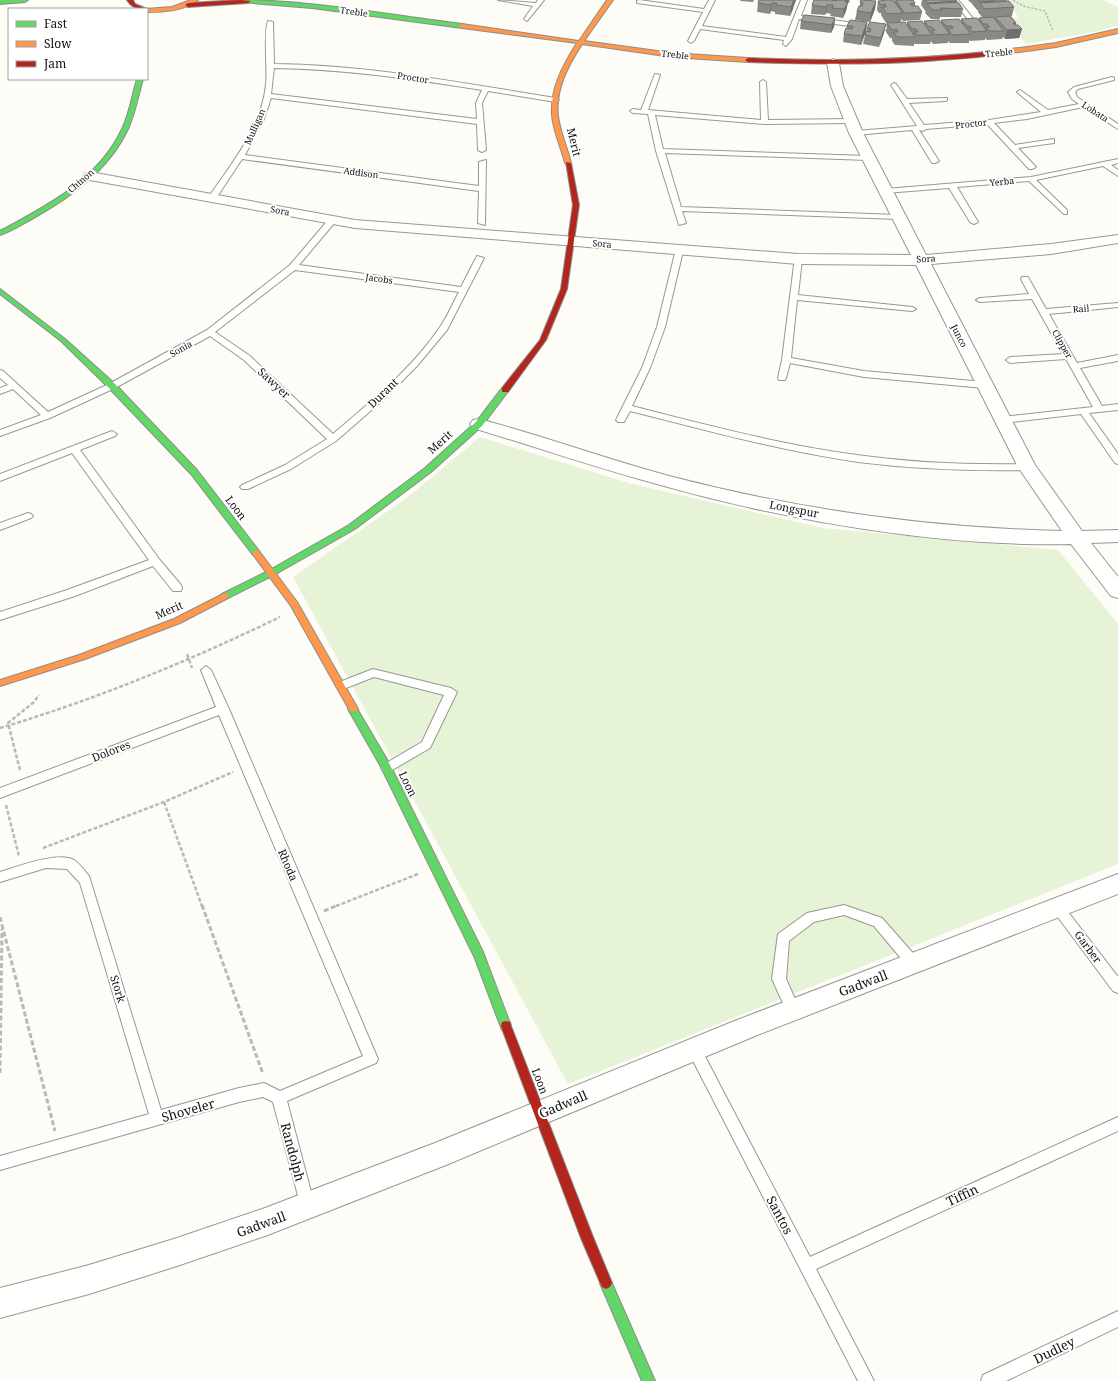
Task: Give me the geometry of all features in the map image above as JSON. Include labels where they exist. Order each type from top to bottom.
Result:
[{"type":"street","points":[[0,2],[25,0]]},
{"type":"street","points":[[130,0],[133,5],[141,8]]},
{"type":"street","name":"Merit","points":[[0,683],[82,657],[177,621],[271,573],[352,527],[428,470],[479,424],[543,340],[564,289],[572,242],[576,205],[556,114],[558,87],[567,64],[580,42],[610,0]]},
{"type":"street","name":"Treble","points":[[150,12],[172,9],[192,2],[244,1],[312,6],[720,59],[833,63],[911,61],[988,55],[1065,43],[1118,31]]},
{"type":"street","points":[[1104,35],[1113,41]]},
{"type":"street","name":"Junco","points":[[833,63],[837,86],[853,127],[1027,467],[1077,538],[1118,591]]},
{"type":"street","name":"Chinon","points":[[0,234],[37,215],[90,176],[111,151],[124,129],[140,80]]},
{"type":"street","name":"Sora","points":[[90,176],[332,221],[399,229],[798,259],[920,260],[1051,249],[1118,239]]},
{"type":"street","name":"Loon","points":[[0,291],[63,340],[112,386],[194,472],[297,609],[387,768],[479,955],[587,1238],[649,1381]]},
{"type":"street","name":"Longspur","points":[[479,424],[685,486],[800,511],[916,529],[1014,538],[1077,538],[1118,536]]},
{"type":"street","name":"Gadwall","points":[[0,1303],[144,1264],[308,1207],[540,1114],[694,1049],[1118,884]]},
{"type":"lane","points":[[501,0],[539,2]]},
{"type":"lane","points":[[691,41],[712,0]]},
{"type":"lane","points":[[786,46],[804,0]]},
{"type":"lane","points":[[955,0],[974,23]]},
{"type":"lane","points":[[527,19],[539,2]]},
{"type":"lane","points":[[639,2],[706,11]]},
{"type":"lane","points":[[797,17],[878,28],[910,26]]},
{"type":"lane","name":"Mulligan","points":[[212,198],[241,157],[262,115],[267,96],[270,22]]},
{"type":"lane","points":[[966,24],[981,23]]},
{"type":"lane","points":[[698,27],[789,38]]},
{"type":"lane","name":"Proctor","points":[[269,66],[329,66],[556,100]]},
{"type":"lane","points":[[657,75],[647,113],[652,123],[682,223]]},
{"type":"lane","name":"Lobata","points":[[1112,79],[1076,88],[1071,92],[1074,98],[1118,127]]},
{"type":"lane","points":[[763,82],[766,122]]},
{"type":"lane","points":[[894,85],[923,129]]},
{"type":"lane","points":[[482,150],[479,103],[486,89]]},
{"type":"lane","points":[[1020,92],[1047,113]]},
{"type":"lane","points":[[267,96],[480,122]]},
{"type":"lane","points":[[905,101],[945,99]]},
{"type":"lane","name":"Proctor","points":[[633,111],[766,122],[923,129],[989,122],[1047,113],[1084,105]]},
{"type":"lane","points":[[989,122],[1032,167]]},
{"type":"lane","points":[[915,129],[935,161]]},
{"type":"lane","points":[[1013,147],[1051,142]]},
{"type":"lane","points":[[660,151],[868,158]]},
{"type":"lane","name":"Addison","points":[[241,157],[482,189]]},
{"type":"lane","name":"Yerba","points":[[885,191],[1031,179],[1118,161]]},
{"type":"lane","points":[[482,222],[483,162]]},
{"type":"lane","points":[[1106,164],[1118,174]]},
{"type":"lane","points":[[1031,179],[1064,212]]},
{"type":"lane","points":[[952,186],[974,222]]},
{"type":"lane","points":[[678,209],[898,217]]},
{"type":"lane","name":"Sonia","points":[[0,433],[47,416],[112,386],[210,332],[293,267],[332,221]]},
{"type":"lane","points":[[621,420],[646,368],[661,327],[679,251]]},
{"type":"lane","name":"Durant","points":[[245,487],[288,467],[333,439],[380,398],[414,364],[444,328],[480,258]]},
{"type":"lane","points":[[782,378],[786,360],[798,259]]},
{"type":"lane","name":"Jacobs","points":[[293,267],[464,290]]},
{"type":"lane","name":"Clipper","points":[[1025,279],[1099,410]]},
{"type":"lane","points":[[980,300],[1034,296]]},
{"type":"lane","points":[[794,297],[912,309]]},
{"type":"lane","name":"Rail","points":[[1043,312],[1118,305]]},
{"type":"lane","name":"Sawyer","points":[[210,332],[247,358],[333,439]]},
{"type":"lane","points":[[1010,360],[1069,356]]},
{"type":"lane","points":[[1074,366],[1118,358]]},
{"type":"lane","points":[[786,360],[864,374],[984,385]]},
{"type":"lane","points":[[0,373],[47,416]]},
{"type":"lane","points":[[0,391],[14,386]]},
{"type":"lane","points":[[627,407],[802,449],[891,462],[980,468],[1027,467]]},
{"type":"lane","points":[[1002,420],[1118,407]]},
{"type":"lane","points":[[1083,411],[1118,461]]},
{"type":"lane","points":[[0,478],[112,434]]},
{"type":"lane","points":[[74,449],[155,561],[177,588]]},
{"type":"lane","points":[[0,527],[28,516]]},
{"type":"lane","points":[[0,616],[71,593],[155,561]]},
{"type":"lane","name":"Rhoda","points":[[206,670],[371,1059]]},
{"type":"lane","points":[[341,686],[373,673],[451,692],[426,745],[387,768]]},
{"type":"lane","name":"Dolores","points":[[1,793],[222,709]]},
{"type":"lane","name":"Stork","points":[[23,870],[46,863],[70,864],[85,880],[156,1119]]},
{"type":"lane","points":[[0,877],[23,870]]},
{"type":"lane","name":"Garber","points":[[1058,908],[1118,987]]},
{"type":"lane","points":[[794,1010],[780,979],[783,938],[811,917],[844,910],[878,922],[914,964]]},
{"type":"lane","name":"Santos","points":[[694,1049],[866,1381]]},
{"type":"lane","name":"Shoveler","points":[[0,1163],[239,1095],[264,1090],[275,1096],[371,1059]]},
{"type":"lane","name":"Randolph","points":[[275,1096],[308,1207]]},
{"type":"lane","name":"Tiffin","points":[[807,1266],[1118,1124]]},
{"type":"lane","name":"Dudley","points":[[989,1381],[1118,1319]]},
{"type":"path","points":[[1013,0],[1023,6],[1045,11],[1055,36],[1065,43]]},
{"type":"path","points":[[0,728],[106,694],[189,660],[297,609]]},
{"type":"path","points":[[23,784],[8,726],[10,720],[34,702],[39,695]]},
{"type":"path","points":[[41,849],[164,802],[247,766]]},
{"type":"path","points":[[1,793],[23,870]]},
{"type":"path","points":[[164,802],[275,1096]]},
{"type":"path","points":[[20,857],[27,854]]},
{"type":"path","points":[[310,917],[436,867]]},
{"type":"path","points":[[0,917],[59,1146]]},
{"type":"path","points":[[0,1073],[2,926]]},
{"type":"green space","points":[[1004,0],[1104,0],[1118,7],[1118,25],[1100,31],[1026,44],[1004,18],[1017,18],[1018,16]]},
{"type":"green space","points":[[480,437],[632,484],[823,528],[1058,550],[1118,624],[1118,864],[568,1084],[293,577],[408,497]]},
{"type":"building","points":[[759,0],[794,0],[791,7],[776,5],[777,3],[772,3],[771,5],[758,3]]},
{"type":"building","points":[[814,0],[846,0],[845,2],[848,2],[844,9],[832,8],[833,5],[827,5],[826,7],[812,5]]},
{"type":"building","points":[[861,0],[876,1],[871,13],[857,11],[859,6],[862,6],[863,3],[860,2]]},
{"type":"building","points":[[893,0],[903,13],[887,14],[882,7],[886,7],[885,4],[881,5],[878,1]]},
{"type":"building","points":[[896,0],[913,0],[915,3],[910,4],[912,6],[918,6],[922,12],[904,13]]},
{"type":"building","points":[[925,0],[956,0],[957,1],[927,3]]},
{"type":"building","points":[[977,0],[993,0],[994,1],[979,2]]},
{"type":"building","points":[[1009,1],[1014,7],[984,9],[980,3]]},
{"type":"building","points":[[958,2],[963,9],[940,8],[942,10],[933,10],[927,4]]},
{"type":"building","points":[[804,15],[835,18],[832,25],[801,21]]},
{"type":"building","points":[[1010,16],[1016,23],[1013,23],[1022,29],[1007,30],[995,17]]},
{"type":"building","points":[[993,17],[1004,31],[989,31],[986,27],[990,27],[987,24],[983,24],[979,18]]},
{"type":"building","points":[[977,18],[987,31],[972,32],[969,28],[972,28],[967,26],[961,19]]},
{"type":"building","points":[[959,19],[971,34],[952,35],[948,29],[953,28],[952,26],[946,26],[941,20]]},
{"type":"building","points":[[850,20],[867,22],[862,36],[844,34],[846,28],[852,29],[853,26],[847,26]]},
{"type":"building","points":[[939,20],[950,34],[935,35],[932,31],[935,30],[932,27],[929,27],[924,21]]},
{"type":"building","points":[[922,21],[932,35],[916,35],[914,32],[918,32],[916,29],[912,29],[907,22]]},
{"type":"building","points":[[870,22],[886,24],[881,38],[865,35],[866,31],[870,32],[871,29],[867,28]]},
{"type":"building","points":[[905,22],[915,37],[897,37],[893,32],[898,32],[897,29],[892,30],[887,23]]},
{"type":"traffic: fast","points":[[0,2],[25,0]]},
{"type":"traffic: fast","points":[[240,0],[312,6],[462,26]]},
{"type":"traffic: fast","points":[[0,233],[55,203],[88,178],[103,163],[115,147],[125,129],[132,110],[140,80]]},
{"type":"traffic: fast","points":[[0,291],[63,340],[112,386],[194,472],[256,553]]},
{"type":"traffic: fast","points":[[225,596],[271,573],[352,527],[428,470],[479,424],[505,390]]},
{"type":"traffic: fast","points":[[353,709],[384,763],[479,955],[506,1026]]},
{"type":"traffic: fast","points":[[606,1283],[649,1381]]},
{"type":"traffic: slow","points":[[148,10],[172,9],[184,6],[195,0]]},
{"type":"traffic: slow","points":[[568,163],[556,121],[555,100],[559,85],[573,54],[610,0]]},
{"type":"traffic: slow","points":[[462,26],[672,55],[748,60]]},
{"type":"traffic: slow","points":[[1004,52],[1056,45],[1118,31]]},
{"type":"traffic: slow","points":[[256,553],[294,604],[353,709]]},
{"type":"traffic: slow","points":[[0,683],[82,657],[177,621],[225,596]]},
{"type":"traffic: jam","points":[[130,0],[133,5],[141,8]]},
{"type":"traffic: jam","points":[[188,5],[248,1]]},
{"type":"traffic: jam","points":[[748,60],[876,62],[972,56],[1004,52]]},
{"type":"traffic: jam","points":[[505,390],[543,340],[564,289],[576,205],[568,163]]},
{"type":"traffic: jam","points":[[506,1026],[587,1238],[606,1283]]}]
